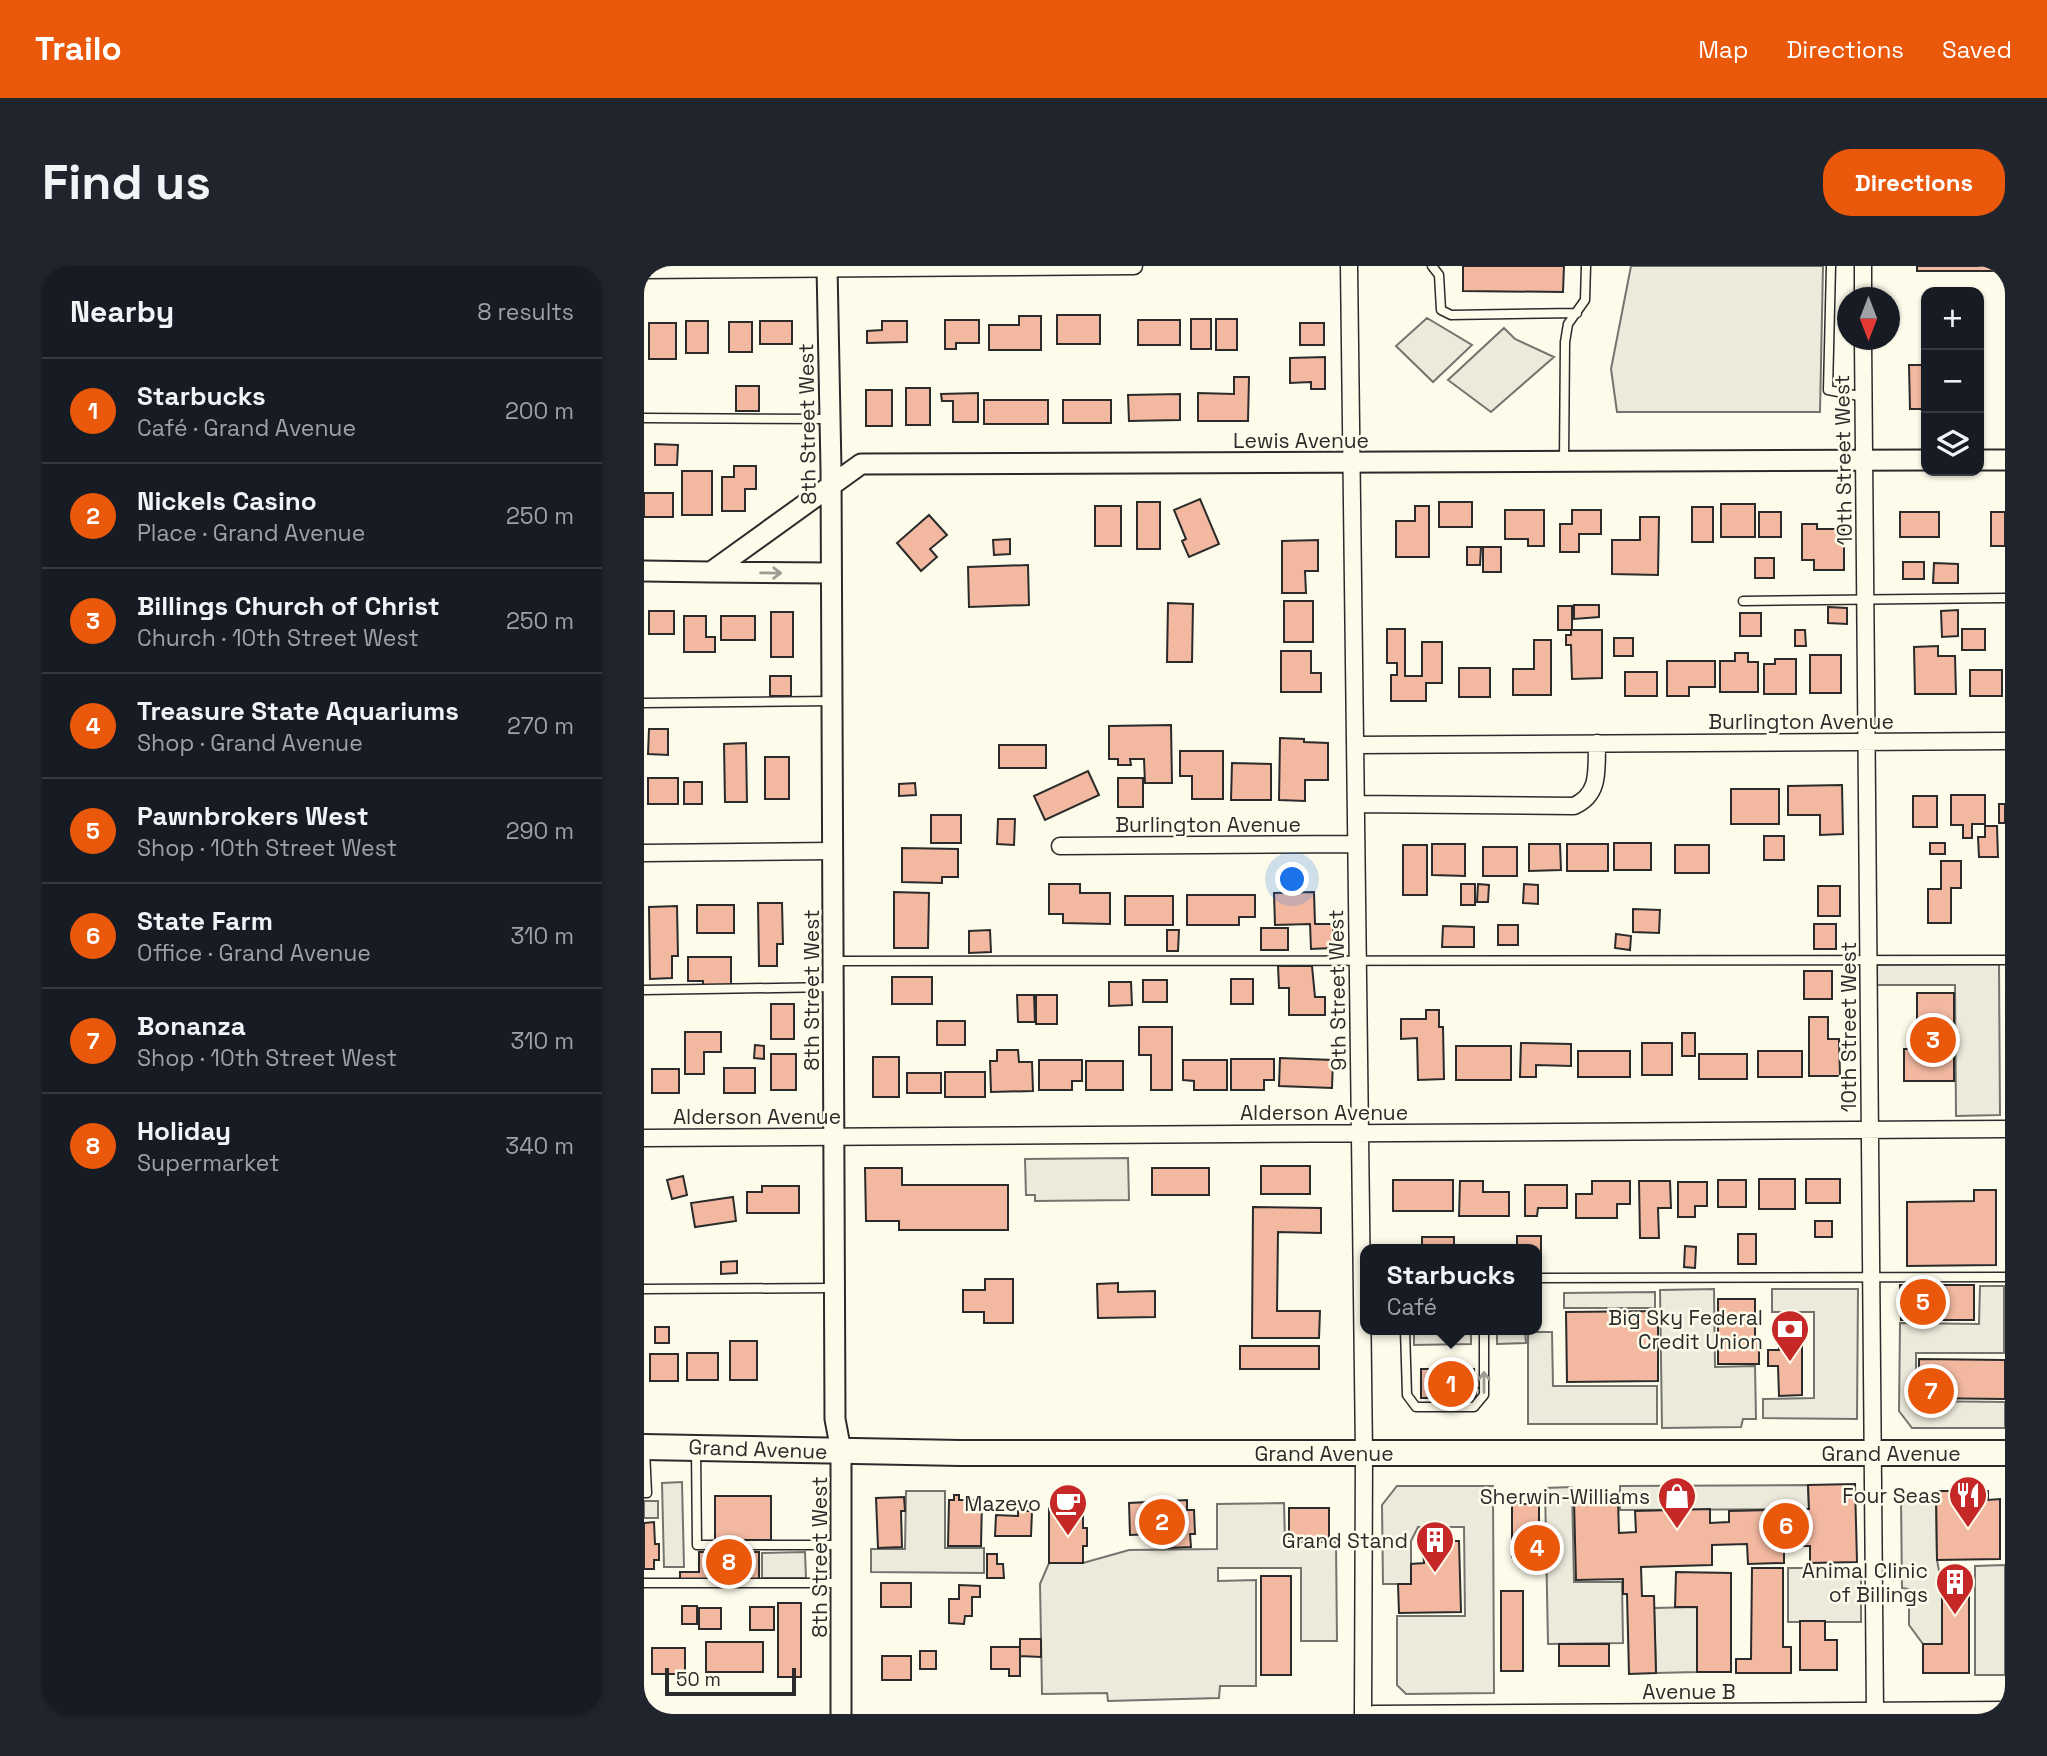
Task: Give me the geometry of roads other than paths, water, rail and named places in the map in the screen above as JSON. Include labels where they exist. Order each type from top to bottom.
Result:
[{"type":"main road","name":"Grand Avenue","points":[[645,1447],[841,1451],[2005,1453]]},
{"type":"street","points":[[644,270],[1134,266]]},
{"type":"street","name":"9th Street West","points":[[1349,266],[1363,1244]]},
{"type":"street","points":[[1863,266],[1863,287]]},
{"type":"street","name":"8th Street West","points":[[827,267],[831,486],[835,1419],[841,1451],[841,1714]]},
{"type":"street","name":"10th Street West","points":[[1863,350],[1875,1713]]},
{"type":"street","name":"Lewis Avenue","points":[[711,572],[861,464],[1921,460]]},
{"type":"street","points":[[1984,460],[2005,460]]},
{"type":"street","points":[[644,571],[831,573]]},
{"type":"street","name":"Burlington Avenue","points":[[1356,745],[2005,741]]},
{"type":"street","points":[[1356,804],[1574,806],[1587,801],[1594,788],[1597,743]]},
{"type":"street","name":"Burlington Avenue","points":[[1060,846],[1356,844]]},
{"type":"street","points":[[644,853],[833,851]]},
{"type":"street","name":"Alderson Avenue","points":[[644,1138],[2005,1129]]},
{"type":"street","name":"9th Street West","points":[[1363,1714],[1364,1335]]},
{"type":"street","name":"Avenue B","points":[[1374,1714],[1875,1713],[2005,1710]]},
{"type":"lane","points":[[1432,266],[1438,275],[1441,310],[1451,315],[1577,313]]},
{"type":"lane","points":[[1564,461],[1565,342],[1568,324],[1584,300],[1586,266]]},
{"type":"lane","points":[[1831,266],[1828,390],[1864,397]]},
{"type":"lane","points":[[644,418],[830,419]]},
{"type":"lane","points":[[1743,601],[2005,598]]},
{"type":"lane","points":[[644,703],[832,701]]},
{"type":"lane","points":[[833,961],[2005,960]]},
{"type":"lane","points":[[644,990],[833,987]]},
{"type":"lane","points":[[1542,1278],[2005,1277]]},
{"type":"lane","points":[[644,1289],[835,1288]]},
{"type":"lane","points":[[1405,1335],[1407,1395],[1416,1407],[1474,1407],[1484,1395],[1484,1335]]},
{"type":"lane","points":[[644,1493],[647,1493],[645,1447]]},
{"type":"lane","points":[[696,1447],[697,1545],[841,1545]]},
{"type":"lane","points":[[644,1583],[841,1583]]},
{"type":"place","name":"Billings Church of Christ","points":[[1933,1040]]},
{"type":"place","name":"Pawnbrokers West","points":[[1923,1302]]},
{"type":"place","name":"Big Sky Federal Credit Union","points":[[1790,1363]]},
{"type":"place","name":"Starbucks","points":[[1451,1384]]},
{"type":"place","name":"Bonanza","points":[[1931,1391]]},
{"type":"place","name":"Nickels Casino","points":[[1162,1522]]},
{"type":"place","name":"State Farm","points":[[1786,1526]]},
{"type":"place","name":"Four Seas","points":[[1968,1529]]},
{"type":"place","name":"Sherwin-Williams","points":[[1677,1530]]},
{"type":"place","name":"Mazevo","points":[[1068,1537]]},
{"type":"place","name":"Treasure State Aquariums","points":[[1537,1548]]},
{"type":"place","name":"Holiday","points":[[729,1562]]},
{"type":"place","name":"Grand Stand","points":[[1435,1574]]},
{"type":"place","name":"Animal Clinic of Billings","points":[[1955,1616]]}]
